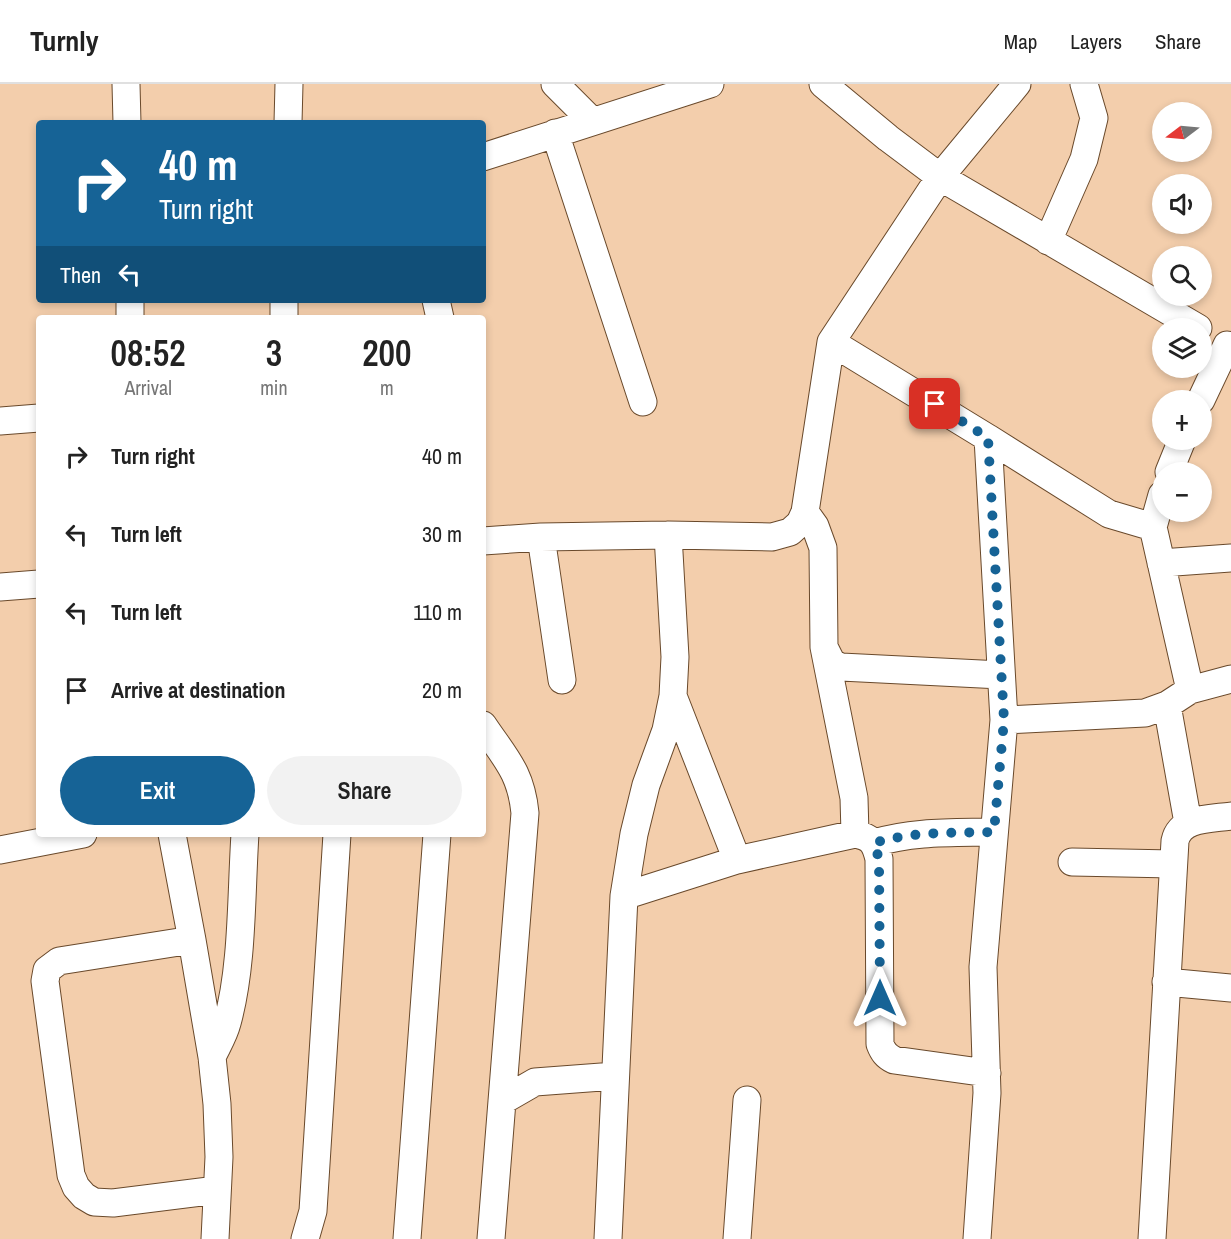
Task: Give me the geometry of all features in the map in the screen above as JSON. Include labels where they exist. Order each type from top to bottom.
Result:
[{"type":"street","points":[[126,84],[127,120]]},
{"type":"street","points":[[288,120],[289,84]]},
{"type":"street","points":[[555,84],[592,122]]},
{"type":"street","points":[[486,156],[710,84]]},
{"type":"street","points":[[824,84],[888,138],[940,177],[1180,318]]},
{"type":"street","points":[[486,542],[542,537],[668,535],[772,537],[790,532],[800,523],[805,512],[831,342],[940,177],[1017,84]]},
{"type":"street","points":[[1048,241],[1084,159],[1094,118],[1084,84]]},
{"type":"street","points":[[555,133],[644,402]]},
{"type":"street","points":[[1206,390],[1229,346],[1212,337]]},
{"type":"street","points":[[831,342],[1109,514],[1153,527]]},
{"type":"street","points":[[0,421],[36,418]]},
{"type":"street","points":[[977,1239],[987,1093],[983,968],[1004,720],[988,438]]},
{"type":"street","points":[[805,512],[815,526],[823,548],[824,648],[854,798],[864,838],[879,859],[880,1044],[882,1051],[894,1060],[987,1073]]},
{"type":"street","points":[[1154,522],[1153,527],[1190,690]]},
{"type":"street","points":[[608,1239],[624,896],[645,785],[666,730],[673,696],[675,657],[668,535]]},
{"type":"street","points":[[542,537],[562,680]]},
{"type":"street","points":[[1161,563],[1231,558]]},
{"type":"street","points":[[0,587],[36,584]]},
{"type":"street","points":[[824,648],[832,663],[841,666],[1001,675]]},
{"type":"street","points":[[1004,720],[1145,713],[1167,705],[1190,690],[1231,679]]},
{"type":"street","points":[[673,696],[737,860]]},
{"type":"street","points":[[1167,705],[1188,823]]},
{"type":"street","points":[[486,729],[517,774],[524,795],[525,813],[491,1239]]},
{"type":"street","points":[[1152,1239],[1173,864],[1177,833],[1188,823],[1231,816]]},
{"type":"street","points":[[624,896],[737,860],[864,838],[896,837],[918,833],[994,832]]},
{"type":"street","points":[[0,849],[66,837]]},
{"type":"street","points":[[173,837],[212,1057],[218,1125],[215,1239]]},
{"type":"street","points":[[212,1057],[227,1026],[232,1002],[245,837]]},
{"type":"street","points":[[305,1239],[313,1211],[337,837]]},
{"type":"street","points":[[407,1239],[436,837]]},
{"type":"street","points":[[1072,862],[1173,864]]},
{"type":"street","points":[[192,940],[59,961],[46,969],[45,981],[71,1175],[76,1187],[94,1202],[113,1203],[217,1190]]},
{"type":"street","points":[[1166,982],[1231,988]]},
{"type":"street","points":[[502,1101],[535,1082],[615,1076]]},
{"type":"street","points":[[744,1239],[737,1239],[747,1100]]},
{"type":"route","points":[[880,998],[879,859],[874,843],[918,833],[994,832],[1004,720],[988,438],[935,404]]}]
